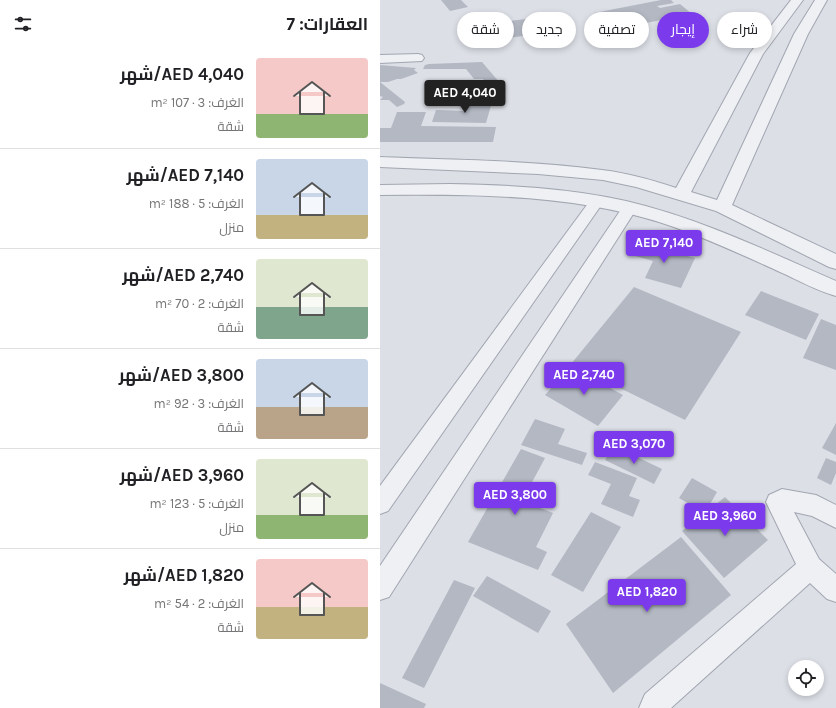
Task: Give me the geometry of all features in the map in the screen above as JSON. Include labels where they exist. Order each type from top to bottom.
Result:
[{"type":"street","points":[[681,195],[758,53],[797,0]]},
{"type":"street","points":[[722,207],[801,34],[821,0]]},
{"type":"street","points":[[380,59],[418,58]]},
{"type":"street","points":[[380,162],[538,169],[596,175],[639,182],[722,207],[836,262]]},
{"type":"street","points":[[380,190],[456,188],[550,195],[630,208],[659,216],[701,231],[836,289]]},
{"type":"street","points":[[380,504],[597,202]]},
{"type":"street","points":[[380,588],[630,208]]},
{"type":"street","points":[[836,517],[816,506],[782,499],[777,502],[810,567],[836,590]]},
{"type":"street","points":[[653,708],[655,704],[810,567]]},
{"type":"building","points":[[441,0],[461,0],[468,7],[450,11]]},
{"type":"building","points":[[661,0],[671,0],[674,3],[657,6],[660,8],[680,4],[690,12],[657,12],[657,21],[649,22],[649,12],[599,12]]},
{"type":"building","points":[[522,19],[522,36],[514,37],[514,20]]},
{"type":"building","points":[[482,62],[506,90],[495,93],[483,79],[474,79],[466,69],[423,69],[425,65],[429,64]]},
{"type":"building","points":[[380,65],[416,68],[414,70],[418,73],[401,79],[380,82]]},
{"type":"building","points":[[380,82],[405,102],[404,104],[397,107],[389,100],[380,100],[383,97],[380,96]]},
{"type":"building","points":[[467,101],[492,102],[486,123],[432,122],[436,110],[464,111]]},
{"type":"building","points":[[397,112],[426,112],[421,126],[496,127],[493,142],[380,142],[380,128],[391,128]]},
{"type":"building","points":[[635,242],[695,258],[681,288],[645,278],[653,261],[628,254]]},
{"type":"building","points":[[634,287],[741,332],[685,420],[571,364]]},
{"type":"building","points":[[761,291],[819,314],[806,340],[745,315]]},
{"type":"building","points":[[821,319],[836,325],[836,370],[803,358]]},
{"type":"building","points":[[571,367],[623,395],[598,426],[545,395]]},
{"type":"building","points":[[535,419],[565,429],[558,444],[587,453],[582,465],[521,445]]},
{"type":"building","points":[[836,423],[836,455],[822,448]]},
{"type":"building","points":[[614,446],[662,469],[654,484],[605,460]]},
{"type":"building","points":[[521,449],[545,458],[522,501],[553,513],[536,547],[547,552],[538,570],[468,542]]},
{"type":"building","points":[[826,458],[836,462],[836,473],[831,485],[817,478]]},
{"type":"building","points":[[595,462],[637,478],[629,496],[640,500],[633,517],[601,504],[611,484],[588,475]]},
{"type":"building","points":[[692,478],[717,492],[705,513],[679,498]]},
{"type":"building","points":[[725,497],[768,540],[724,578],[682,531]]},
{"type":"building","points":[[591,512],[621,527],[583,592],[551,575]]},
{"type":"building","points":[[681,537],[731,595],[613,693],[566,624]]},
{"type":"building","points":[[487,576],[551,611],[538,633],[473,596]]},
{"type":"building","points":[[454,580],[475,588],[424,688],[402,678]]},
{"type":"building","points":[[380,683],[426,704],[424,708],[380,708]]}]
